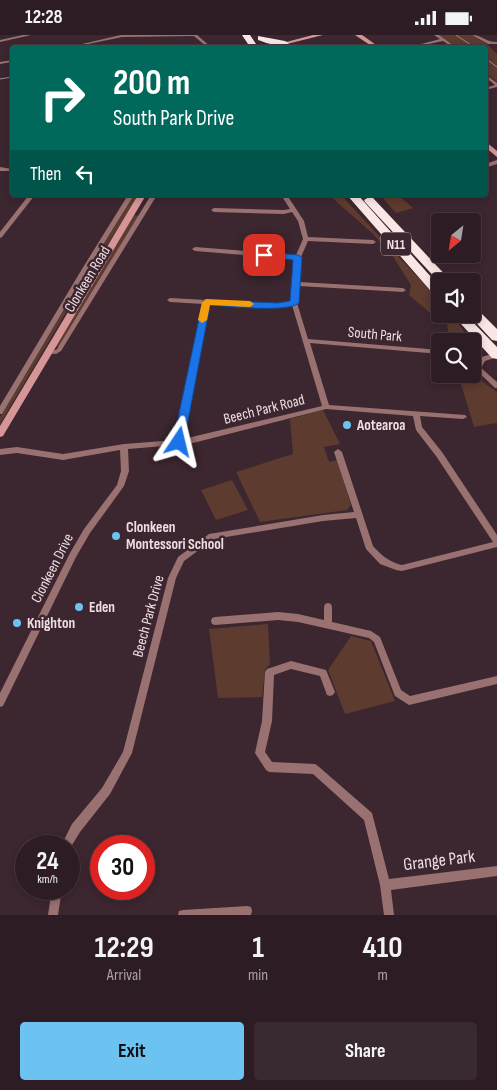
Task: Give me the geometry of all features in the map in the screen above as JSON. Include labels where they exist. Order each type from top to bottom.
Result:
[{"type":"highway","points":[[258,39],[285,43]]},
{"type":"highway","name":"N11","points":[[354,197],[431,284]]},
{"type":"highway","name":"N11","points":[[367,197],[438,273]]},
{"type":"highway","points":[[481,320],[495,333]]},
{"type":"highway","points":[[467,323],[497,355]]},
{"type":"main road","points":[[278,45],[320,35]]},
{"type":"main road","points":[[358,35],[373,45]]},
{"type":"main road","points":[[488,146],[497,155]]},
{"type":"main road","name":"Clonkeen Road","points":[[0,434],[141,197]]},
{"type":"street","points":[[0,41],[30,35]]},
{"type":"street","points":[[80,45],[110,38],[138,35],[194,35],[206,45]]},
{"type":"street","points":[[436,35],[451,45]]},
{"type":"street","points":[[474,35],[489,43],[497,43]]},
{"type":"street","points":[[421,45],[444,40]]},
{"type":"street","points":[[0,236],[30,197]]},
{"type":"street","name":"Clonkeen Road","points":[[0,412],[130,197]]},
{"type":"street","name":"Clonkeen Road","points":[[48,352],[59,350],[153,197]]},
{"type":"street","points":[[285,197],[301,221],[306,239],[298,257],[294,303],[326,407]]},
{"type":"street","points":[[133,210],[144,212]]},
{"type":"street","points":[[214,210],[284,212],[293,210]]},
{"type":"street","points":[[306,239],[373,242]]},
{"type":"street","points":[[195,249],[298,257]]},
{"type":"street","name":"Clonkeen Road","points":[[85,269],[96,270]]},
{"type":"street","points":[[297,283],[403,291]]},
{"type":"street","points":[[170,300],[278,306],[294,303]]},
{"type":"street","points":[[179,442],[206,302]]},
{"type":"street","name":"South Park","points":[[307,341],[431,351]]},
{"type":"street","points":[[497,355],[483,359],[477,368],[497,386]]},
{"type":"street","points":[[15,387],[27,388]]},
{"type":"street","name":"Beech Park Road","points":[[0,452],[18,450],[63,457],[124,447],[189,441],[326,407],[464,417]]},
{"type":"street","points":[[338,452],[369,547],[378,558],[393,567],[402,568],[415,565],[497,543],[439,454],[419,428],[416,413]]},
{"type":"street","name":"Clonkeen Drive","points":[[0,703],[82,539],[120,486],[125,471],[124,447]]},
{"type":"street","name":"Beech Park Drive","points":[[72,835],[76,827],[106,791],[127,753],[172,578],[181,559],[212,536],[323,518],[358,515]]},
{"type":"street","points":[[328,607],[328,624]]},
{"type":"street","points":[[215,621],[278,616],[328,624],[371,635],[377,640],[398,693],[409,701],[497,680]]},
{"type":"street","name":"Grange Park","points":[[330,692],[323,673],[291,665],[270,671],[267,721],[260,753],[269,767],[315,769],[368,817],[385,885],[389,915]]},
{"type":"street","name":"Grange Park","points":[[385,885],[497,871]]},
{"type":"street","points":[[53,915],[55,900]]},
{"type":"street","points":[[183,915],[247,911]]},
{"type":"shaded area","points":[[439,35],[472,35],[488,45],[454,45]]},
{"type":"shaded area","points":[[488,45],[497,54],[497,82],[488,74]]},
{"type":"shaded area","points":[[133,197],[138,197],[93,267],[90,267]]},
{"type":"shaded area","points":[[331,197],[343,197],[431,291],[431,313],[409,295],[411,285],[392,255],[373,234]]},
{"type":"shaded area","points":[[382,197],[400,197],[413,208],[396,213]]},
{"type":"shaded area","points":[[134,215],[140,216],[60,347],[55,347]]},
{"type":"shaded area","points":[[72,297],[75,297],[0,424],[0,417]]},
{"type":"shaded area","points":[[446,323],[458,323],[465,333],[449,333]]},
{"type":"shaded area","points":[[481,380],[497,392],[497,423],[474,427],[461,383],[481,383]]},
{"type":"shaded area","points":[[323,410],[340,444],[324,447],[329,462],[337,460],[351,505],[347,510],[260,522],[236,472],[293,454],[290,419]]},
{"type":"shaded area","points":[[232,480],[248,510],[216,520],[201,490]]},
{"type":"shaded area","points":[[268,624],[270,664],[265,670],[262,697],[218,698],[209,629]]},
{"type":"shaded area","points":[[351,636],[371,641],[395,701],[345,714],[328,670]]},
{"type":"waterway","points":[[456,35],[471,45]]},
{"type":"waterway","points":[[488,60],[497,67]]},
{"type":"waterway","points":[[0,79],[10,77]]},
{"type":"slow traffic","points":[[202,320],[206,302],[250,304]]},
{"type":"place","name":"Aotearoa","points":[[347,425]]},
{"type":"place","name":"Clonkeen Montessori School","points":[[116,536]]},
{"type":"place","name":"Eden","points":[[79,607]]},
{"type":"place","name":"Knighton","points":[[17,623]]},
{"type":"route","points":[[179,442],[178,438],[206,302],[278,306],[294,303],[298,257],[264,255]]}]
